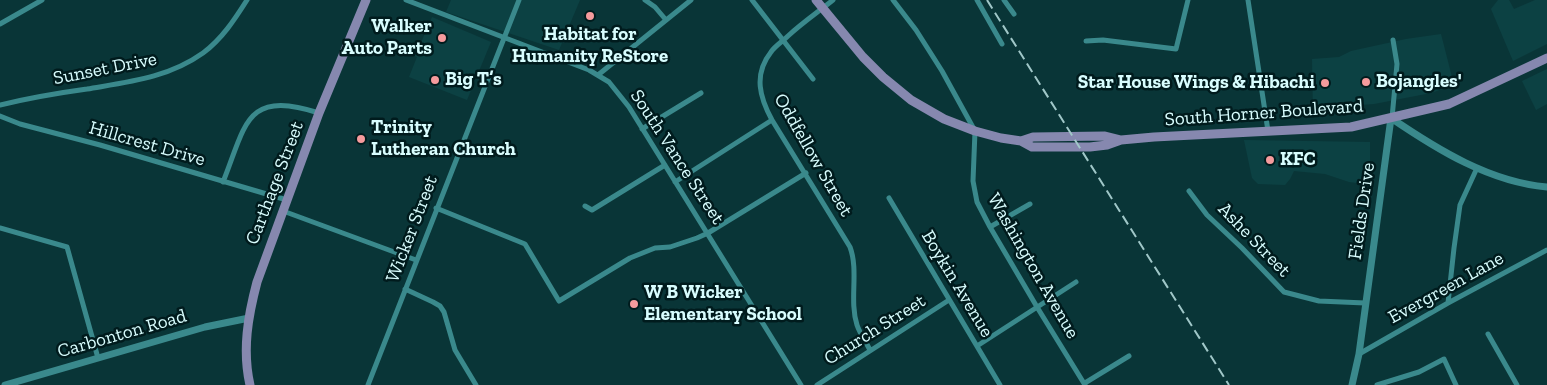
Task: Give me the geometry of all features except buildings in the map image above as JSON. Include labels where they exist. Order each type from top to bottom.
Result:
[{"type":"main road","name":"Carthage Street","points":[[250,385],[246,365],[246,344],[249,318],[257,282],[319,114],[366,0]]},
{"type":"main road","name":"South Horner Boulevard","points":[[816,0],[863,56],[895,88],[930,111],[975,131],[1020,141],[1032,147],[1107,145],[1122,140],[1351,127],[1449,104],[1547,58]]},
{"type":"street","points":[[0,24],[42,0]]},
{"type":"street","name":"Sunset Drive","points":[[0,105],[52,94],[145,80],[177,69],[204,53],[221,37],[247,0]]},
{"type":"street","name":"South Vance Street","points":[[406,0],[598,75],[614,87],[629,107],[802,385]]},
{"type":"street","name":"Wicker Street","points":[[368,385],[519,0]]},
{"type":"street","points":[[645,0],[655,7],[666,20]]},
{"type":"street","points":[[598,75],[691,0]]},
{"type":"street","points":[[752,0],[813,79]]},
{"type":"street","name":"Oddfellow Street","points":[[833,0],[771,52],[760,74],[760,93],[772,120],[846,240],[853,256],[854,302],[857,326],[870,350]]},
{"type":"street","points":[[893,0],[916,30],[942,71],[975,131]]},
{"type":"street","points":[[977,0],[1002,44]]},
{"type":"street","points":[[1004,0],[1014,14]]},
{"type":"street","points":[[1086,41],[1103,40],[1176,49],[1188,0]]},
{"type":"street","points":[[1248,0],[1268,131]]},
{"type":"street","name":"Fields Drive","points":[[1353,385],[1392,118],[1397,64],[1393,40]]},
{"type":"street","points":[[642,129],[701,93]]},
{"type":"street","points":[[223,182],[246,124],[256,113],[265,107],[282,105],[299,107],[319,114]]},
{"type":"street","name":"Hillcrest Drive","points":[[0,116],[20,124],[100,145],[287,200]]},
{"type":"street","points":[[1392,118],[1421,139],[1477,168],[1523,184],[1547,187]]},
{"type":"street","points":[[675,182],[772,120]]},
{"type":"street","name":"Washington Avenue","points":[[975,131],[973,188],[977,202],[990,227],[1085,384]]},
{"type":"street","points":[[585,206],[592,210],[665,165]]},
{"type":"street","points":[[1448,303],[1452,257],[1460,205],[1477,168]]},
{"type":"street","points":[[436,208],[525,244],[559,301],[630,258],[655,248],[670,247],[708,233],[806,173]]},
{"type":"street","name":"Ashe Street","points":[[1189,191],[1207,215],[1284,292],[1320,301],[1365,303]]},
{"type":"street","name":"Boykin Avenue","points":[[889,198],[1000,385]]},
{"type":"street","points":[[990,227],[1030,204]]},
{"type":"street","points":[[283,211],[416,260]]},
{"type":"street","points":[[0,228],[67,247],[98,358]]},
{"type":"street","name":"Evergreen Lane","points":[[1359,354],[1448,303],[1547,250]]},
{"type":"street","points":[[977,346],[1076,282]]},
{"type":"street","points":[[405,289],[440,306],[444,312],[455,350],[476,385]]},
{"type":"street","name":"Church Street","points":[[817,385],[949,300]]},
{"type":"street","name":"Carbonton Road","points":[[5,385],[205,327],[249,318]]},
{"type":"street","points":[[1488,334],[1517,385]]},
{"type":"street","points":[[1085,384],[1129,356]]},
{"type":"street","points":[[1377,385],[1419,372],[1444,359],[1456,385]]},
{"type":"shaded area","points":[[451,0],[580,0],[559,50],[446,12]]},
{"type":"shaded area","points":[[1498,0],[1509,0],[1514,9],[1535,0],[1547,0],[1547,44],[1513,61],[1491,9]]},
{"type":"shaded area","points":[[432,17],[491,42],[467,100],[409,77],[417,57],[407,53],[411,42],[420,45]]},
{"type":"shaded area","points":[[1441,34],[1454,85],[1431,93],[1374,104],[1345,106],[1313,112],[1312,59],[1339,57],[1351,51],[1406,39]]},
{"type":"shaded area","points":[[1547,69],[1547,104],[1536,110],[1522,81]]},
{"type":"shaded area","points":[[1244,140],[1370,142],[1370,174],[1365,184],[1349,182],[1325,174],[1294,171],[1285,185],[1258,184],[1252,178]]},
{"type":"railway","points":[[987,0],[1229,385]]},
{"type":"place","name":"Habitat for Humanity ReStore","points":[[590,16]]},
{"type":"place","name":"Walker Auto Parts","points":[[442,38]]},
{"type":"place","name":"Big T’s","points":[[435,80]]},
{"type":"place","name":"Bojangles'","points":[[1366,82]]},
{"type":"place","name":"Star House Wings & Hibachi","points":[[1325,83]]},
{"type":"place","name":"Trinity Lutheran Church","points":[[361,139]]},
{"type":"place","name":"KFC","points":[[1270,160]]},
{"type":"place","name":"W B Wicker Elementary School","points":[[634,304]]}]
